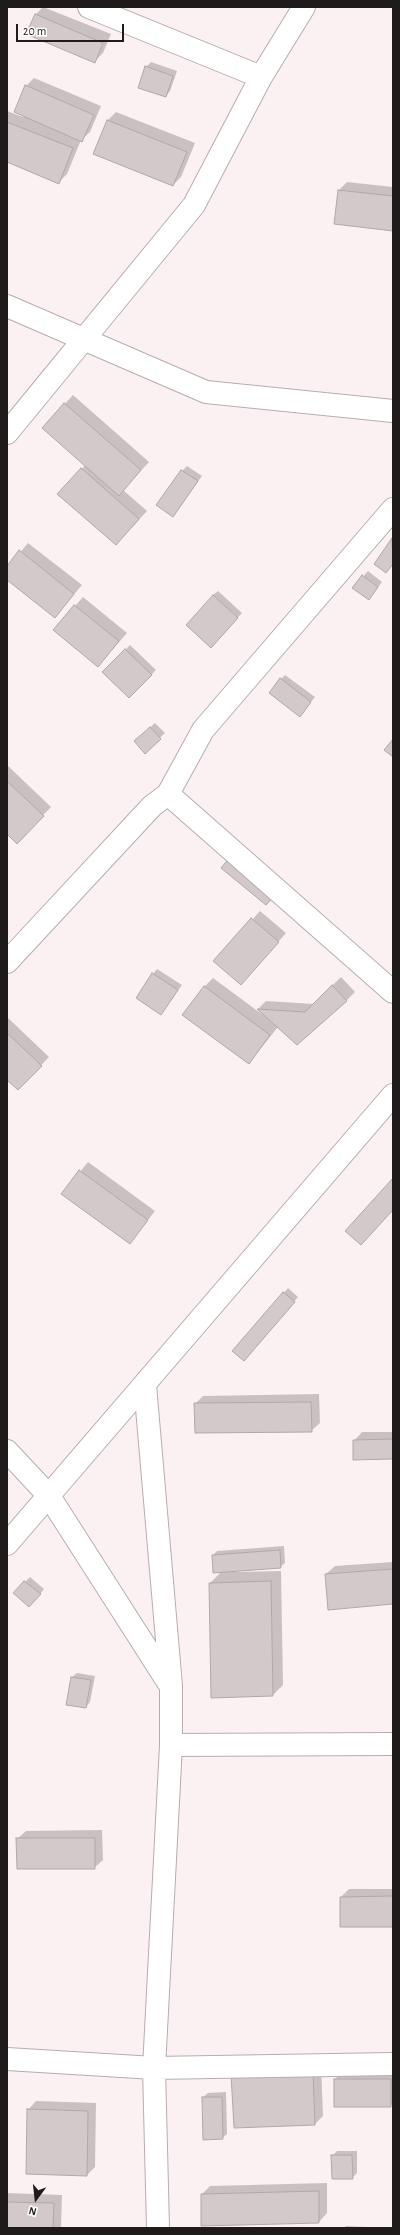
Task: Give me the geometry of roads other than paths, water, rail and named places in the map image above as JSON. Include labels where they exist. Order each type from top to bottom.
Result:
[{"type":"street","points":[[89,7],[261,78]]},
{"type":"street","points":[[7,433],[194,205],[261,78],[304,7]]},
{"type":"street","points":[[7,306],[82,340],[206,392],[393,411]]},
{"type":"street","points":[[7,962],[152,806],[168,794],[203,730],[393,509]]},
{"type":"street","points":[[168,794],[393,992]]},
{"type":"street","points":[[7,1544],[393,1095]]},
{"type":"street","points":[[145,1385],[171,1686],[171,1745],[154,2068],[158,2228]]},
{"type":"street","points":[[7,1451],[49,1496],[171,1686]]},
{"type":"street","points":[[171,1745],[393,1744]]},
{"type":"street","points":[[7,2060],[154,2068],[393,2064]]}]
